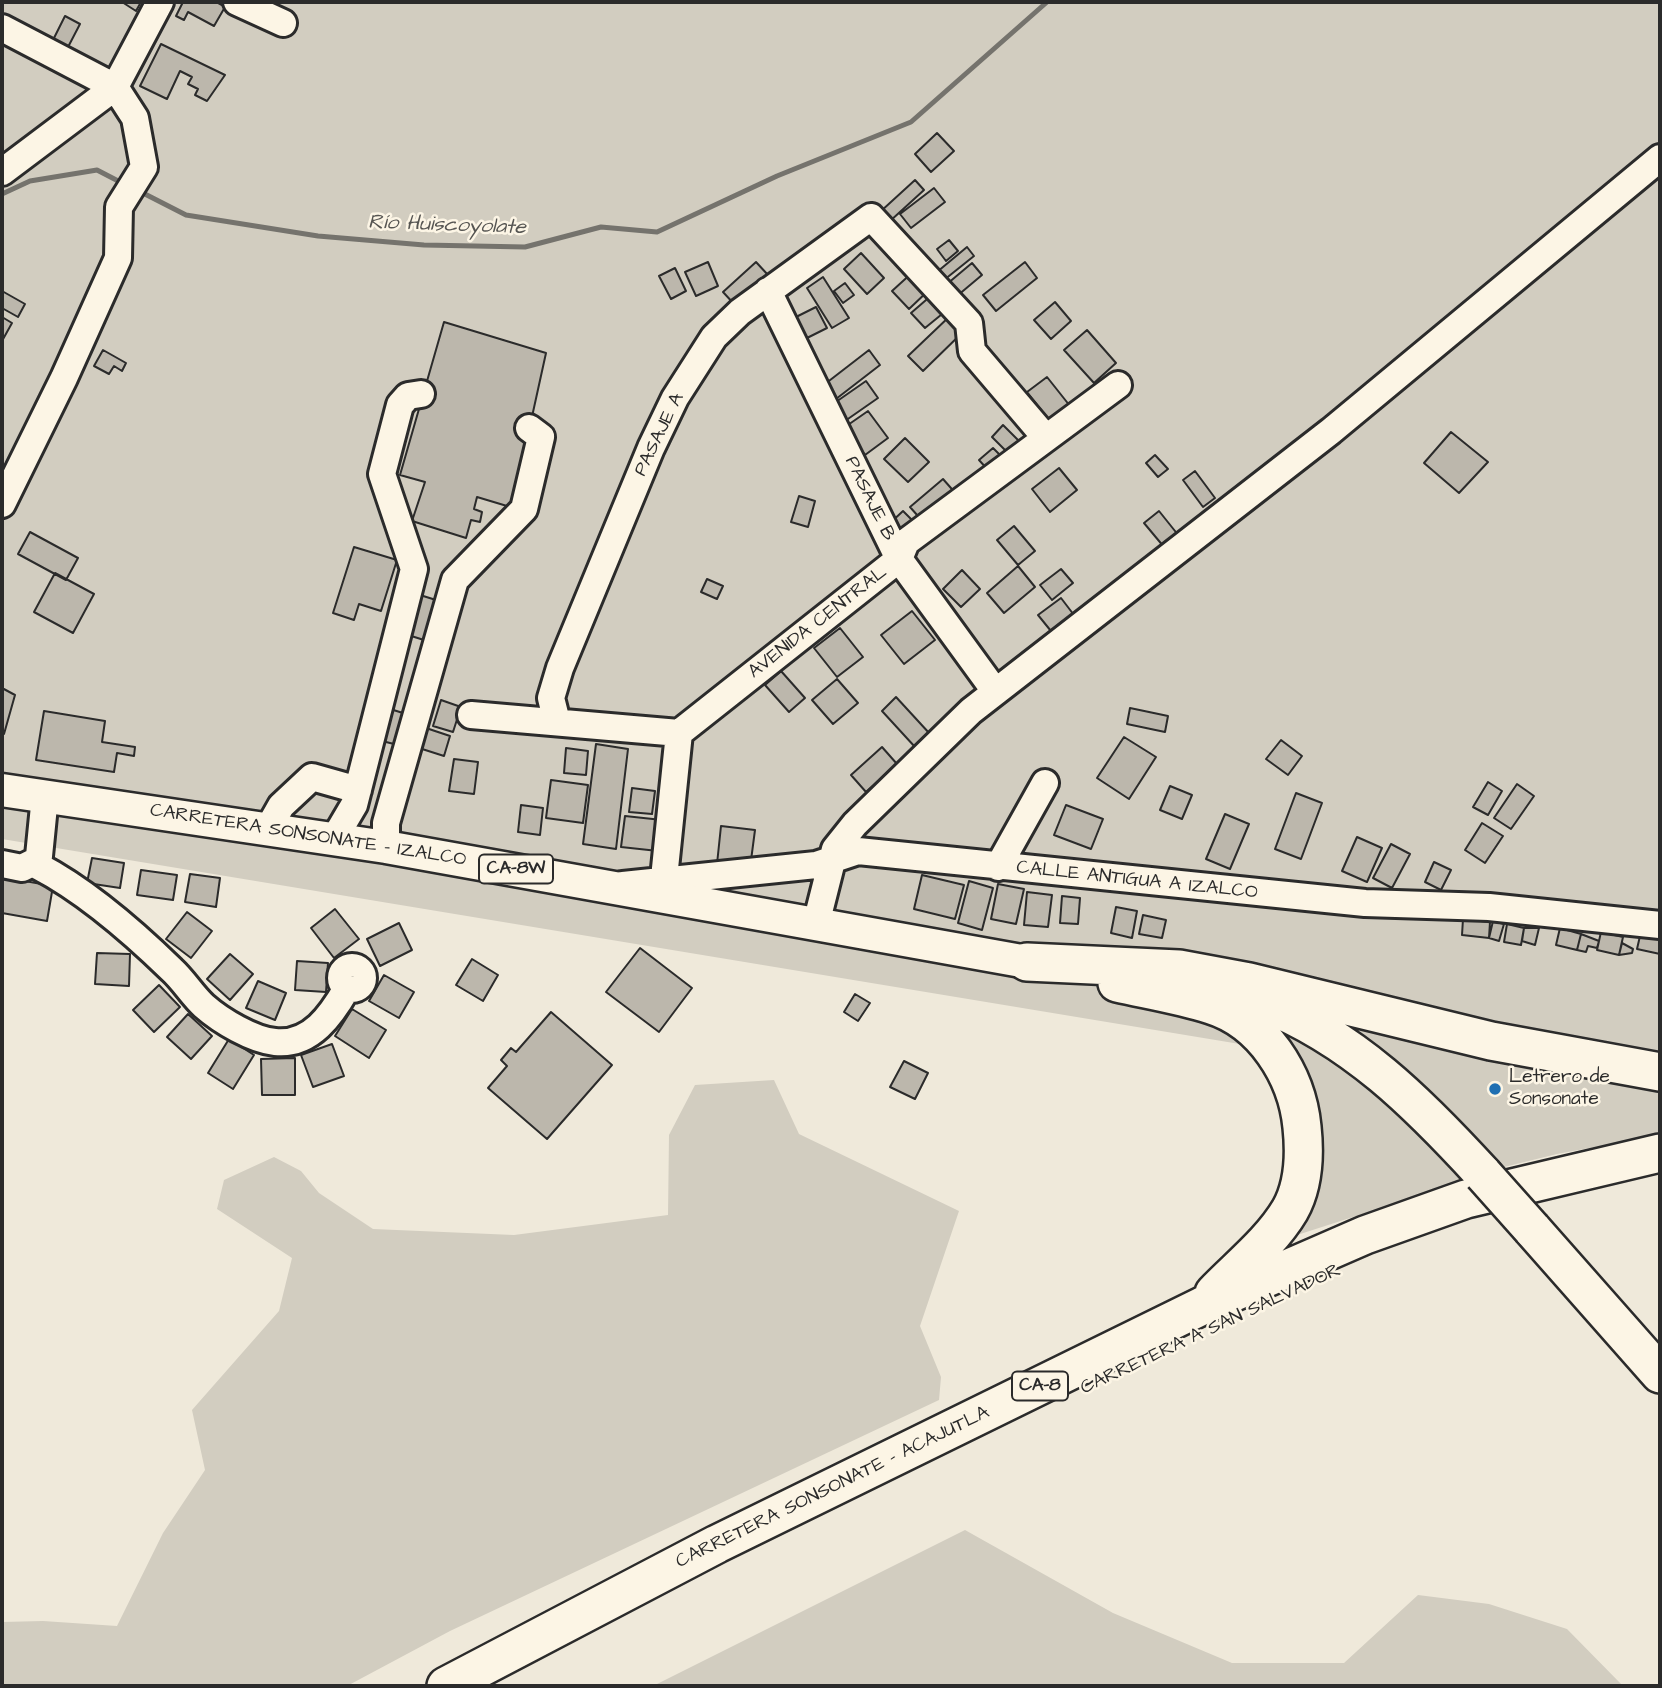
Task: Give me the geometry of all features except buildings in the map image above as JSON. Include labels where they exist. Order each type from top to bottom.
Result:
[{"type":"highway","points":[[1027,962],[1179,969],[1249,982],[1491,1041],[1660,1072]]},
{"type":"highway","points":[[1027,962],[1222,989],[1286,1012],[1342,1043],[1385,1076],[1483,1174],[1660,1374]]},
{"type":"highway","points":[[1027,962],[1213,1005],[1254,1031],[1288,1074],[1302,1119],[1304,1143],[1299,1188],[1291,1208],[1273,1233],[1202,1306]]},
{"type":"highway","name":"CARRETERA SONSONATE - ACAJUTLA","points":[[446,1686],[717,1544],[1202,1306],[1365,1235],[1466,1199],[1660,1153]]},
{"type":"highway","name":"CARRETERA A SAN SALVADOR","points":[[482,1686],[727,1563],[1263,1302],[1387,1251],[1492,1214],[1660,1177]]},
{"type":"main road","name":"CARRETERA SONSONATE - IZALCO","points":[[2,790],[386,847],[616,886],[1027,962]]},
{"type":"street","points":[[2,172],[115,87],[160,2]]},
{"type":"street","points":[[237,2],[283,23]]},
{"type":"street","points":[[2,29],[115,87],[135,118],[144,167],[120,208],[118,258],[2,502]]},
{"type":"street","points":[[816,923],[829,862],[855,824],[995,691],[1331,430],[1660,158]]},
{"type":"street","name":"PASAJE A","points":[[557,722],[551,698],[560,668],[651,448],[675,398],[727,322],[871,217],[969,323],[972,351],[1046,438]]},
{"type":"street","name":"PASAJE B","points":[[768,292],[899,559],[995,691]]},
{"type":"street","name":"AVENIDA CENTRAL","points":[[680,733],[899,559],[906,542],[1118,385]]},
{"type":"street","points":[[334,839],[348,821],[358,790],[414,569],[382,474],[400,405],[408,396],[421,394]]},
{"type":"street","points":[[386,847],[386,824],[455,580],[524,509],[541,438],[529,428]]},
{"type":"street","points":[[471,715],[680,733],[664,878]]},
{"type":"street","points":[[268,829],[281,806],[312,777],[358,790]]},
{"type":"street","points":[[998,867],[1045,783]]},
{"type":"street","points":[[46,796],[38,866],[74,888],[167,965],[205,1007],[253,1035],[276,1042],[299,1039],[321,1026],[347,988]]},
{"type":"street","name":"CALLE ANTIGUA A IZALCO","points":[[616,886],[664,878],[829,862],[858,851],[1365,903],[1489,907],[1660,925]]},
{"type":"street","points":[[2,864],[22,868],[38,860]]},
{"type":"shaded area","points":[[2,2],[1660,2],[1660,1135],[1557,1154],[1496,1169],[1361,1077],[1471,1179],[1294,1236],[1288,1052],[2,839]]},
{"type":"shaded area","points":[[774,1080],[799,1134],[959,1211],[920,1326],[941,1377],[939,1400],[450,1631],[347,1686],[2,1686],[2,1622],[43,1621],[117,1626],[163,1533],[205,1470],[192,1410],[279,1311],[292,1258],[217,1209],[224,1180],[274,1157],[301,1171],[319,1193],[373,1229],[514,1235],[668,1215],[669,1135],[695,1085]]},
{"type":"shaded area","points":[[965,1530],[1113,1613],[1232,1663],[1344,1663],[1418,1595],[1489,1604],[1567,1629],[1623,1686],[653,1686]]},
{"type":"waterway","name":"Río Huiscoyolate","points":[[139,191],[186,215],[318,236],[424,245],[525,247],[601,227],[657,232],[777,176],[911,122],[1047,2]]},
{"type":"waterway","name":"Río Huiscoyolate","points":[[2,194],[30,181],[97,170],[124,184]]},
{"type":"place","name":"Letrero de Sonsonate","points":[[1495,1089]]}]
